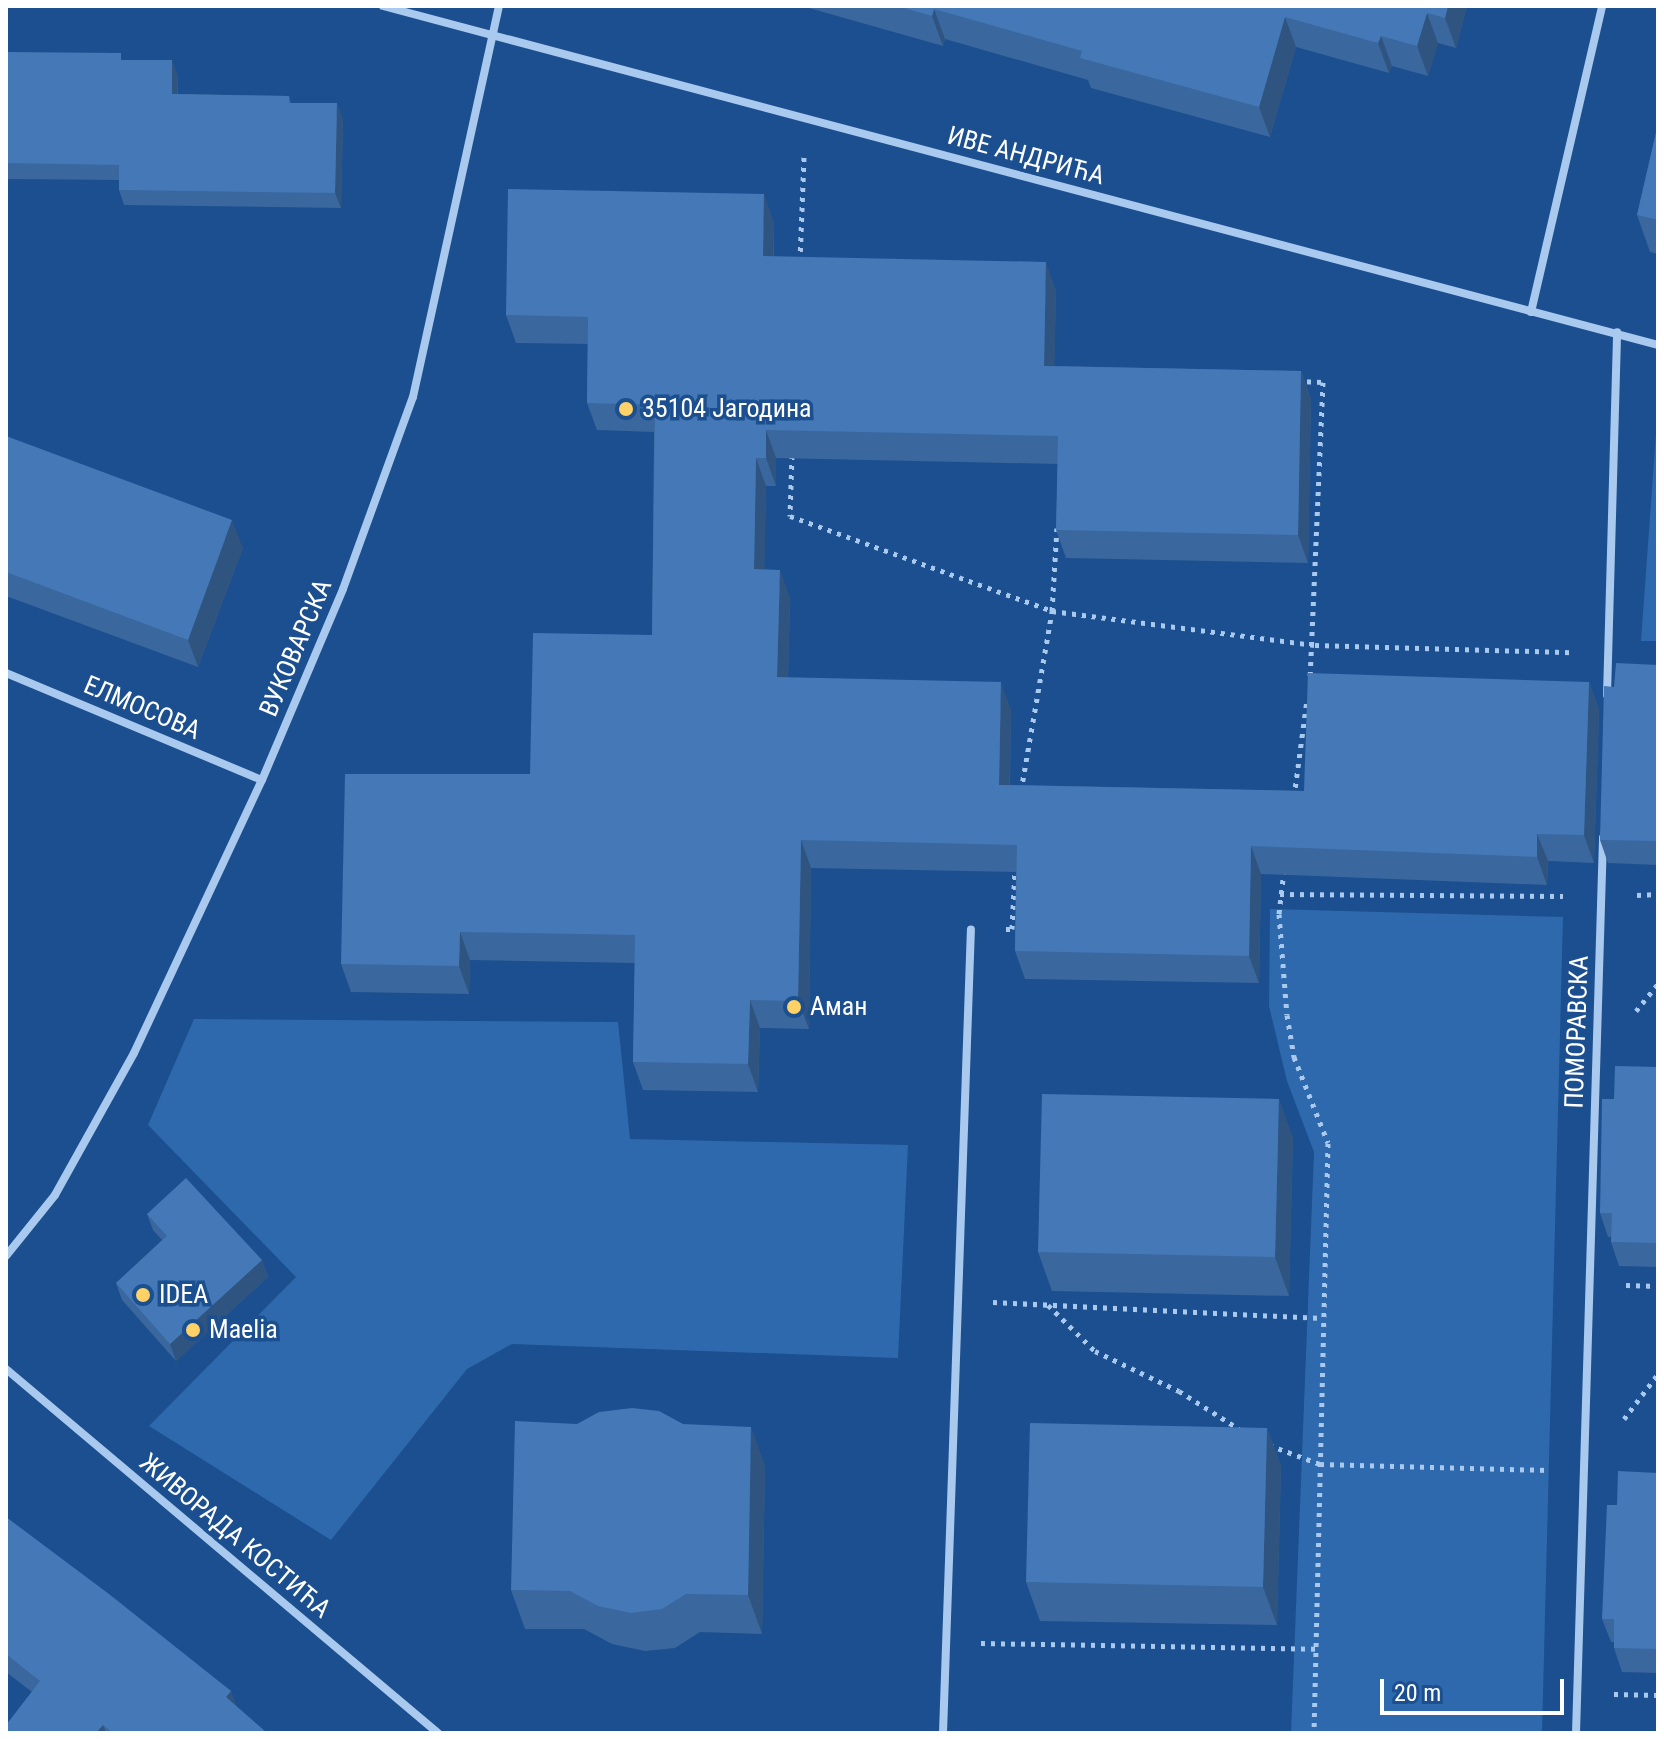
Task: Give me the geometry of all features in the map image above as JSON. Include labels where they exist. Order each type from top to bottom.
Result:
[{"type":"street","name":"ИВЕ АНДРИЋА","points":[[383,6],[1658,345]]},
{"type":"street","name":"ВУКОВАРСКА","points":[[6,1256],[55,1195],[134,1053],[262,780],[343,589],[413,397],[499,6]]},
{"type":"street","points":[[1531,312],[1602,6]]},
{"type":"street","points":[[1607,714],[1617,332]]},
{"type":"street","name":"ЕЛМОСОВА","points":[[6,673],[262,780]]},
{"type":"street","name":"ПОМОРАВСКА","points":[[1576,1733],[1603,820]]},
{"type":"street","points":[[943,1733],[971,929]]},
{"type":"street","name":"ЖИВОРАДА КОСТИЋА","points":[[6,1369],[438,1733]]},
{"type":"path","points":[[799,277],[806,118]]},
{"type":"path","points":[[1293,381],[1323,382],[1315,645],[1293,801]]},
{"type":"path","points":[[792,452],[790,516],[1052,611],[1315,645],[1608,653]]},
{"type":"path","points":[[1019,801],[1052,611],[1057,521]]},
{"type":"path","points":[[1285,863],[1280,894],[1294,1057],[1328,1143],[1314,1733]]},
{"type":"path","points":[[971,929],[1012,929],[1015,865]]},
{"type":"path","points":[[1280,894],[1601,897]]},
{"type":"path","points":[[958,1300],[1323,1318]]},
{"type":"path","points":[[1048,1305],[1095,1351],[1205,1405],[1247,1434]]},
{"type":"path","points":[[1258,1440],[1320,1464],[1584,1471]]},
{"type":"path","points":[[946,1643],[1316,1649]]},
{"type":"shaded area","points":[[1658,406],[1658,641],[1641,641]]},
{"type":"shaded area","points":[[1270,909],[1563,917],[1542,1733],[1291,1733],[1314,1152],[1287,1081],[1269,1006]]},
{"type":"shaded area","points":[[194,1019],[618,1022],[630,1139],[908,1145],[898,1358],[512,1344],[467,1369],[331,1540],[149,1426],[296,1277],[148,1125]]},
{"type":"building","points":[[897,6],[1448,6],[1445,18],[1427,13],[1417,46],[1381,36],[1378,43],[1285,17],[1259,107],[1080,58],[1082,51],[934,9],[932,16]]},
{"type":"building","points":[[6,52],[121,53],[121,60],[172,60],[172,94],[289,96],[289,103],[337,103],[335,193],[119,190],[119,165],[6,163]]},
{"type":"building","points":[[1658,124],[1658,220],[1637,215]]},
{"type":"building","points":[[508,189],[764,194],[763,256],[1046,262],[1044,366],[1301,371],[1298,535],[1056,530],[1058,436],[766,430],[766,458],[756,458],[754,569],[780,570],[777,677],[1001,682],[999,785],[1304,791],[1308,673],[1589,682],[1584,835],[1537,834],[1537,857],[1251,846],[1249,956],[1015,951],[1017,845],[801,840],[798,1001],[750,1000],[748,1064],[633,1062],[635,935],[460,932],[459,966],[341,964],[345,774],[530,774],[533,633],[652,635],[655,405],[587,403],[588,317],[506,315]]},
{"type":"building","points":[[6,436],[232,520],[188,640],[6,572]]},
{"type":"building","points":[[1616,663],[1658,665],[1658,841],[1600,840],[1604,686],[1614,687]]},
{"type":"building","points":[[1615,1066],[1658,1067],[1658,1243],[1611,1242],[1612,1213],[1600,1213],[1602,1099],[1614,1099]]},
{"type":"building","points":[[1042,1094],[1279,1099],[1275,1257],[1038,1252]]},
{"type":"building","points":[[186,1178],[262,1260],[170,1344],[116,1283],[167,1236],[147,1214]]},
{"type":"building","points":[[632,1408],[659,1411],[683,1424],[751,1427],[748,1595],[686,1594],[662,1609],[631,1613],[598,1606],[570,1591],[511,1590],[515,1421],[577,1424],[599,1412]]},
{"type":"building","points":[[1030,1423],[1267,1428],[1263,1587],[1026,1582]]},
{"type":"building","points":[[1618,1471],[1658,1473],[1658,1649],[1614,1648],[1614,1619],[1602,1619],[1607,1505],[1617,1505]]},
{"type":"building","points":[[6,1517],[231,1691],[226,1697],[267,1733],[113,1733],[103,1725],[96,1733],[6,1733],[6,1725],[40,1681],[6,1654]]},
{"type":"place","name":"35104 Јагодина","points":[[626,409]]},
{"type":"place","name":"Аман","points":[[794,1007]]},
{"type":"place","name":"IDEA","points":[[143,1295]]},
{"type":"place","name":"Maelia","points":[[193,1330]]}]
